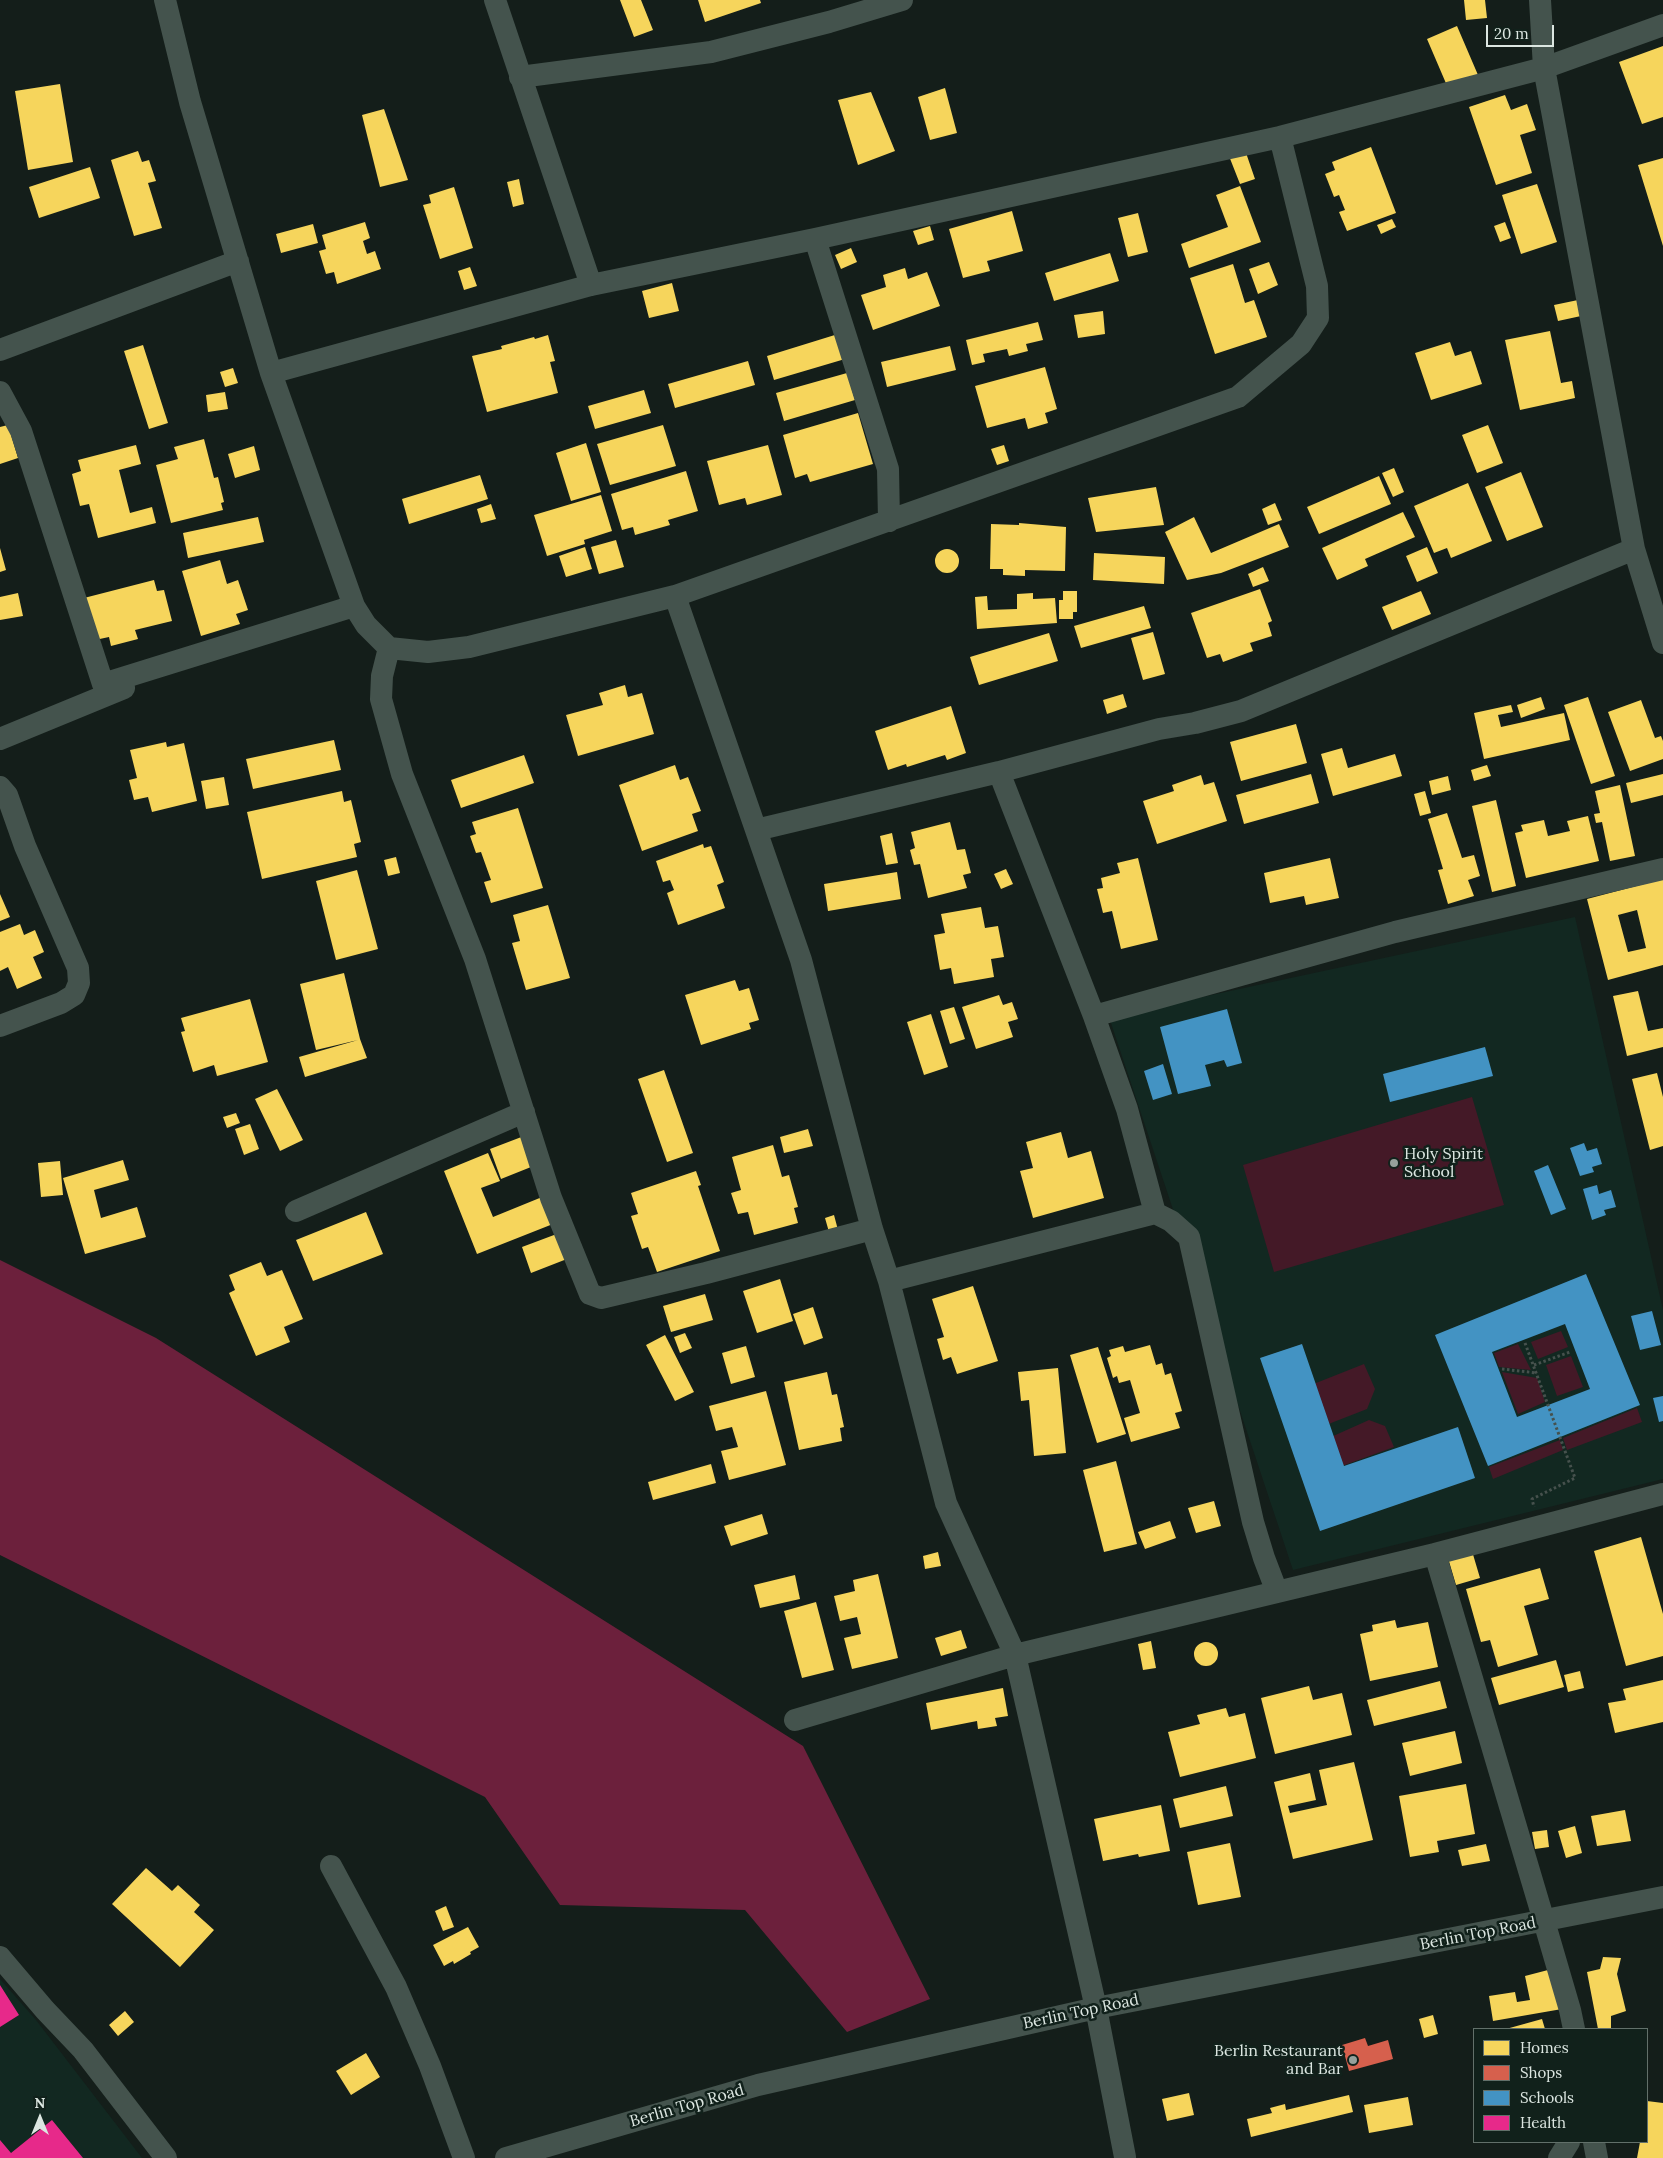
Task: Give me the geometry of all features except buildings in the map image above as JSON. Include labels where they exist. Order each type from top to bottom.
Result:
[{"type":"street","points":[[165,0],[190,102],[271,373],[354,606],[366,624],[389,648],[428,652],[469,647],[676,596],[1238,398],[1301,344],[1318,318],[1317,286],[1280,137]]},
{"type":"street","points":[[495,0],[591,285]]},
{"type":"street","points":[[520,77],[711,52],[829,22],[902,0]]},
{"type":"street","points":[[1540,0],[1544,68],[1634,549],[1663,643]]},
{"type":"street","points":[[271,373],[591,285],[816,240],[1280,137],[1544,68],[1663,25]]},
{"type":"street","points":[[816,240],[888,470],[889,521]]},
{"type":"street","points":[[0,350],[238,261]]},
{"type":"street","points":[[0,392],[22,431],[103,684],[354,606]]},
{"type":"street","points":[[756,830],[999,772],[1159,729],[1195,723],[1241,711],[1634,549]]},
{"type":"street","points":[[676,596],[801,960],[872,1229],[889,1282],[946,1503],[1015,1655],[1096,2008],[1125,2157]]},
{"type":"street","points":[[0,739],[106,695],[354,606]]},
{"type":"street","points":[[389,648],[382,676],[382,699],[402,774],[475,960],[551,1198],[590,1294],[601,1298],[611,1296],[872,1229]]},
{"type":"street","points":[[999,772],[1094,1016],[1127,1109],[1155,1213]]},
{"type":"street","points":[[0,787],[7,795],[25,846],[78,968],[79,983],[74,996],[61,1003],[0,1026]]},
{"type":"street","points":[[1094,1016],[1395,932],[1663,869]]},
{"type":"street","points":[[296,1211],[524,1112]]},
{"type":"street","points":[[889,1282],[1155,1213],[1171,1221],[1189,1237],[1253,1522],[1277,1592]]},
{"type":"street","points":[[795,1720],[1015,1655],[1435,1554],[1663,1494]]},
{"type":"street","points":[[1435,1554],[1574,2028]]},
{"type":"street","points":[[331,1866],[396,1987],[430,2066],[464,2158]]},
{"type":"street","name":"Berlin Top Road","points":[[506,2158],[568,2149],[758,2085],[1096,2008],[1663,1897]]},
{"type":"street","points":[[0,1957],[45,2010],[83,2050],[166,2158]]},
{"type":"street","points":[[1560,2158],[1568,2143]]},
{"type":"street","points":[[1594,2143],[1597,2158]]},
{"type":"path","points":[[1526,1343],[1575,1478],[1532,1499],[1539,1527]]},
{"type":"path","points":[[1534,1365],[1570,1352]]},
{"type":"path","points":[[1502,1369],[1538,1374]]},
{"type":"shaded area","name":"Holy Spirit School","points":[[1575,917],[1663,1310],[1663,1479],[1293,1570],[1109,1017]]},
{"type":"shaded area","points":[[1472,1097],[1504,1205],[1274,1272],[1243,1165]]},
{"type":"shaded area","points":[[0,1260],[156,1338],[803,1746],[930,1999],[847,2032],[745,1910],[560,1905],[485,1797],[0,1555]]},
{"type":"shaded area","points":[[1561,1331],[1568,1347],[1538,1359],[1531,1342]]},
{"type":"shaded area","points":[[1518,1344],[1531,1370],[1499,1367],[1494,1353]]},
{"type":"shaded area","points":[[1571,1356],[1583,1387],[1557,1396],[1546,1365]]},
{"type":"shaded area","points":[[1364,1364],[1375,1389],[1367,1409],[1326,1425],[1311,1385]]},
{"type":"shaded area","points":[[1502,1372],[1537,1378],[1545,1402],[1518,1414]]},
{"type":"shaded area","points":[[1637,1408],[1642,1422],[1567,1450],[1563,1438]]},
{"type":"shaded area","points":[[1369,1420],[1385,1426],[1394,1447],[1342,1466],[1331,1437]]},
{"type":"shaded area","points":[[1560,1440],[1563,1450],[1493,1479],[1489,1467]]},
{"type":"shaded area","points":[[0,1979],[36,2020],[142,2158],[0,2158]]},
{"type":"place","name":"Holy Spirit School","points":[[1394,1163]]},
{"type":"place","name":"Berlin Restaurant and Bar","points":[[1353,2060]]}]
